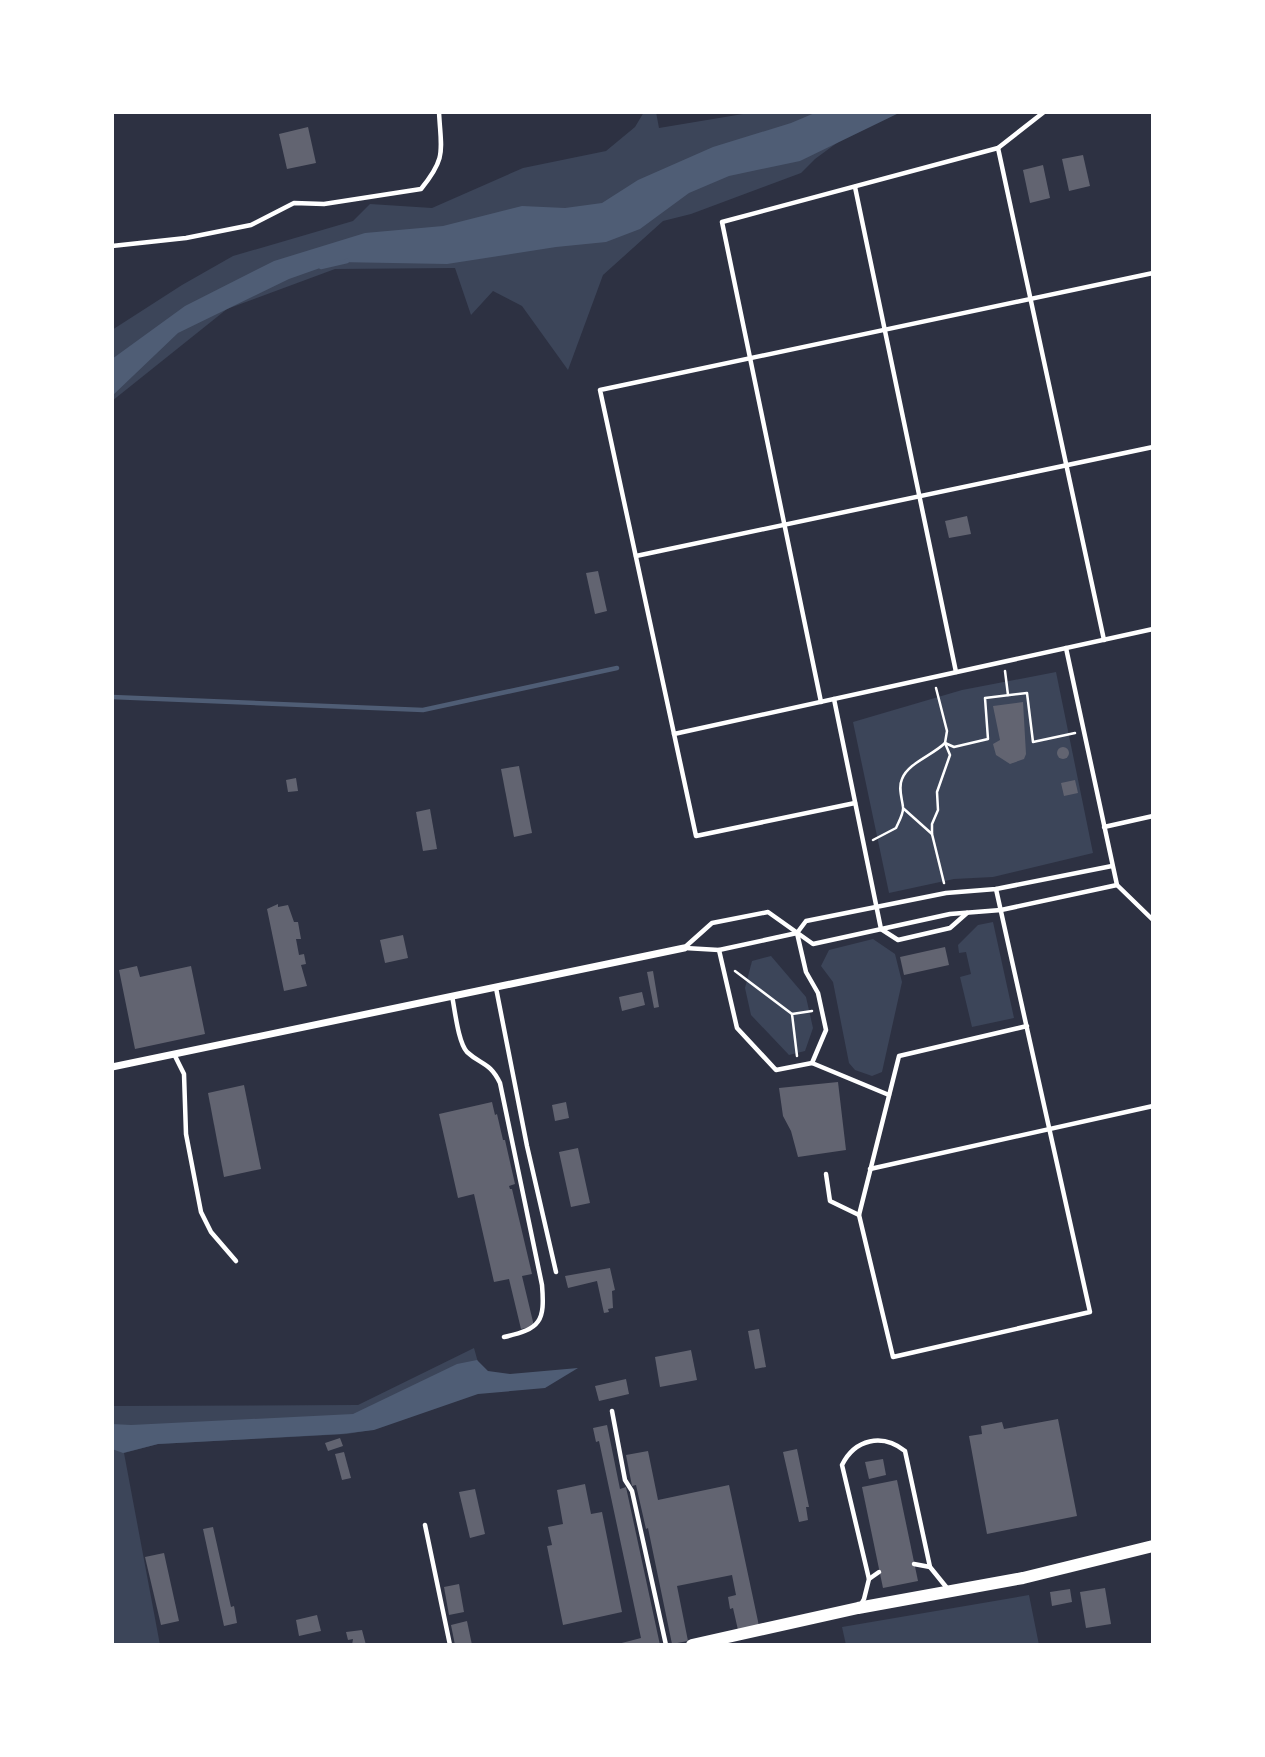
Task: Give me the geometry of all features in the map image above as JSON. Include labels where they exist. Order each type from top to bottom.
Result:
[{"type":"main road","points":[[692,1645],[858,1608],[1023,1578],[1153,1546]]},
{"type":"street","points":[[112,1067],[684,948]]},
{"type":"lane","points":[[112,246],[186,238],[251,225],[294,203],[324,204],[421,189],[437,170],[441,157],[439,112]]},
{"type":"lane","points":[[821,702],[722,222],[998,148],[1044,112]]},
{"type":"lane","points":[[998,148],[1104,640]]},
{"type":"lane","points":[[854,186],[956,672]]},
{"type":"lane","points":[[855,803],[696,836],[600,390],[1153,273]]},
{"type":"lane","points":[[636,556],[1153,447]]},
{"type":"lane","points":[[674,734],[1153,629]]},
{"type":"lane","points":[[1066,648],[1117,885],[1153,920]]},
{"type":"lane","points":[[834,699],[881,929],[898,940],[950,928],[968,912]]},
{"type":"lane","points":[[1104,827],[1153,816]]},
{"type":"lane","points":[[684,948],[719,950],[797,933],[806,921],[946,893],[996,889],[1112,866]]},
{"type":"lane","points":[[684,948],[712,923],[768,912],[813,944],[1117,885]]},
{"type":"lane","points":[[996,889],[1001,909],[1050,1129],[1090,1312],[894,1357],[859,1215],[899,1056],[1027,1026]]},
{"type":"lane","points":[[797,933],[806,972],[818,993],[826,1030],[813,1063]]},
{"type":"lane","points":[[719,950],[737,1028],[776,1070],[813,1063],[889,1095]]},
{"type":"lane","points":[[496,987],[527,1146],[556,1272]]},
{"type":"lane","points":[[452,996],[462,1042],[467,1051],[487,1064],[500,1083],[542,1285],[542,1314],[537,1325],[527,1331],[504,1337]]},
{"type":"lane","points":[[174,1054],[184,1074],[186,1134],[201,1212],[211,1232],[236,1261]]},
{"type":"lane","points":[[870,1169],[1153,1106]]},
{"type":"lane","points":[[827,1174],[830,1201],[859,1215]]},
{"type":"lane","points":[[612,1411],[625,1480],[632,1490],[666,1645]]},
{"type":"lane","points":[[858,1608],[864,1599],[869,1579],[842,1465],[848,1452],[871,1441],[893,1441],[905,1451],[930,1567],[950,1591]]},
{"type":"lane","points":[[425,1525],[450,1645]]},
{"type":"lane","points":[[914,1564],[930,1567]]},
{"type":"lane","points":[[869,1579],[879,1572]]},
{"type":"path","points":[[1003,662],[1008,695]]},
{"type":"path","points":[[931,678],[937,689],[947,731],[945,743],[950,755],[937,792],[938,810],[932,824],[946,893]]},
{"type":"path","points":[[945,743],[954,747],[988,740],[985,698],[1027,693],[1033,742],[1084,730]]},
{"type":"path","points":[[932,834],[904,809],[900,795],[901,779],[945,743]]},
{"type":"path","points":[[864,844],[896,828],[904,809]]},
{"type":"path","points":[[721,961],[792,1014],[822,1010]]},
{"type":"path","points":[[792,1014],[799,1066]]},
{"type":"shaded area","points":[[644,112],[656,112],[659,128],[755,112],[879,112],[815,159],[801,173],[691,214],[663,221],[603,275],[568,370],[522,306],[493,291],[471,315],[455,268],[335,269],[227,309],[112,401],[112,330],[233,256],[353,221],[370,204],[432,208],[523,168],[606,151],[635,127]]},
{"type":"shaded area","points":[[817,112],[901,112],[800,161],[729,176],[689,193],[640,229],[606,242],[447,264],[337,262],[289,279],[178,333],[112,396],[112,359],[185,306],[274,261],[365,233],[443,226],[522,206],[565,208],[602,203],[638,180],[713,147],[791,123]]},
{"type":"shaded area","points":[[1056,672],[1093,853],[993,877],[954,879],[889,893],[853,722],[962,690]]},
{"type":"shaded area","points":[[993,922],[1014,1018],[972,1027],[960,977],[971,974],[966,952],[959,953],[958,945],[978,925]]},
{"type":"shaded area","points":[[873,939],[895,954],[902,982],[882,1072],[872,1076],[855,1070],[849,1063],[833,982],[821,966],[829,950]]},
{"type":"shaded area","points":[[771,956],[806,997],[813,1028],[805,1051],[789,1055],[751,1015],[745,988],[752,961]]},
{"type":"shaded area","points":[[474,1348],[481,1373],[371,1430],[347,1434],[158,1444],[124,1453],[160,1645],[112,1645],[112,1406],[358,1405]]},
{"type":"shaded area","points":[[477,1360],[488,1371],[510,1374],[578,1368],[545,1388],[478,1394],[374,1430],[158,1444],[123,1453],[112,1449],[112,1424],[353,1414],[457,1364]]},
{"type":"shaded area","points":[[1029,1595],[1039,1645],[846,1645],[842,1627]]},
{"type":"building","points":[[308,127],[316,163],[287,169],[279,134]]},
{"type":"building","points":[[1083,155],[1090,186],[1069,191],[1062,159]]},
{"type":"building","points":[[1043,165],[1050,198],[1030,203],[1023,170]]},
{"type":"building","points":[[967,516],[971,534],[949,538],[945,521]]},
{"type":"building","points":[[598,571],[607,611],[595,614],[586,573]]},
{"type":"building","points":[[1023,702],[1026,754],[1024,759],[1010,764],[996,755],[993,744],[1000,740],[993,706]]},
{"type":"building","points":[[1063,747],[1069,753],[1063,759],[1057,753]]},
{"type":"building","points":[[519,766],[532,833],[514,837],[501,769]]},
{"type":"building","points":[[296,778],[298,791],[288,792],[286,780]]},
{"type":"building","points":[[1075,780],[1078,793],[1064,796],[1061,783]]},
{"type":"building","points":[[430,809],[437,849],[423,851],[416,812]]},
{"type":"building","points":[[278,904],[278,907],[288,905],[294,922],[298,922],[301,939],[296,939],[299,955],[304,954],[306,964],[301,965],[307,986],[284,991],[267,909]]},
{"type":"building","points":[[403,935],[408,958],[385,963],[380,940]]},
{"type":"building","points":[[945,947],[949,965],[904,975],[900,957]]},
{"type":"building","points":[[137,966],[140,977],[191,966],[205,1034],[135,1049],[119,970]]},
{"type":"building","points":[[653,971],[659,1007],[654,1008],[647,972]]},
{"type":"building","points":[[642,992],[645,1005],[622,1011],[619,997]]},
{"type":"building","points":[[838,1082],[846,1150],[798,1157],[791,1131],[783,1116],[779,1088]]},
{"type":"building","points":[[244,1085],[261,1169],[224,1177],[208,1093]]},
{"type":"building","points":[[492,1102],[505,1140],[515,1184],[509,1186],[512,1189],[532,1274],[522,1276],[534,1326],[521,1329],[509,1279],[494,1282],[474,1194],[458,1198],[439,1114]]},
{"type":"building","points":[[566,1102],[569,1118],[555,1121],[552,1105]]},
{"type":"building","points":[[578,1148],[590,1203],[571,1207],[559,1152]]},
{"type":"building","points":[[610,1268],[615,1290],[612,1291],[613,1308],[608,1309],[609,1312],[604,1313],[597,1281],[568,1288],[565,1276]]},
{"type":"building","points":[[759,1329],[766,1367],[755,1369],[748,1331]]},
{"type":"building","points":[[691,1350],[697,1380],[660,1387],[655,1357]]},
{"type":"building","points":[[626,1379],[629,1394],[599,1401],[595,1386]]},
{"type":"building","points":[[1058,1419],[1077,1516],[987,1534],[969,1436],[982,1434],[981,1426],[1002,1422],[1004,1429]]},
{"type":"building","points":[[607,1425],[620,1489],[626,1487],[660,1645],[614,1645],[641,1638],[599,1441],[596,1442],[593,1428]]},
{"type":"building","points":[[340,1438],[343,1446],[328,1451],[325,1443]]},
{"type":"building","points":[[797,1449],[809,1507],[806,1507],[808,1520],[799,1522],[783,1452]]},
{"type":"building","points":[[648,1451],[658,1500],[729,1485],[759,1626],[738,1630],[728,1597],[736,1595],[732,1575],[677,1586],[688,1641],[672,1644],[648,1528],[646,1529],[636,1485],[632,1486],[626,1455]]},
{"type":"building","points":[[344,1452],[351,1478],[342,1480],[335,1454]]},
{"type":"building","points":[[883,1459],[886,1475],[869,1479],[865,1462]]},
{"type":"building","points":[[897,1480],[918,1581],[883,1588],[862,1487]]},
{"type":"building","points":[[585,1484],[591,1514],[602,1512],[622,1612],[563,1625],[547,1546],[552,1545],[548,1527],[563,1524],[557,1490]]},
{"type":"building","points":[[475,1489],[485,1534],[470,1538],[459,1492]]},
{"type":"building","points":[[213,1527],[237,1623],[224,1626],[203,1529]]},
{"type":"building","points":[[164,1553],[179,1621],[161,1625],[145,1557]]},
{"type":"building","points":[[459,1584],[464,1612],[449,1615],[444,1587]]},
{"type":"building","points":[[1105,1588],[1111,1624],[1086,1628],[1080,1592]]},
{"type":"building","points":[[1070,1589],[1072,1602],[1052,1606],[1050,1592]]},
{"type":"building","points":[[317,1615],[321,1631],[299,1636],[296,1620]]},
{"type":"building","points":[[467,1621],[472,1645],[455,1645],[451,1625]]},
{"type":"building","points":[[362,1630],[366,1645],[352,1645],[353,1639],[348,1640],[346,1632]]},
{"type":"waterway","points":[[321,267],[347,261]]},
{"type":"waterway","points":[[112,697],[423,710],[617,668]]}]
